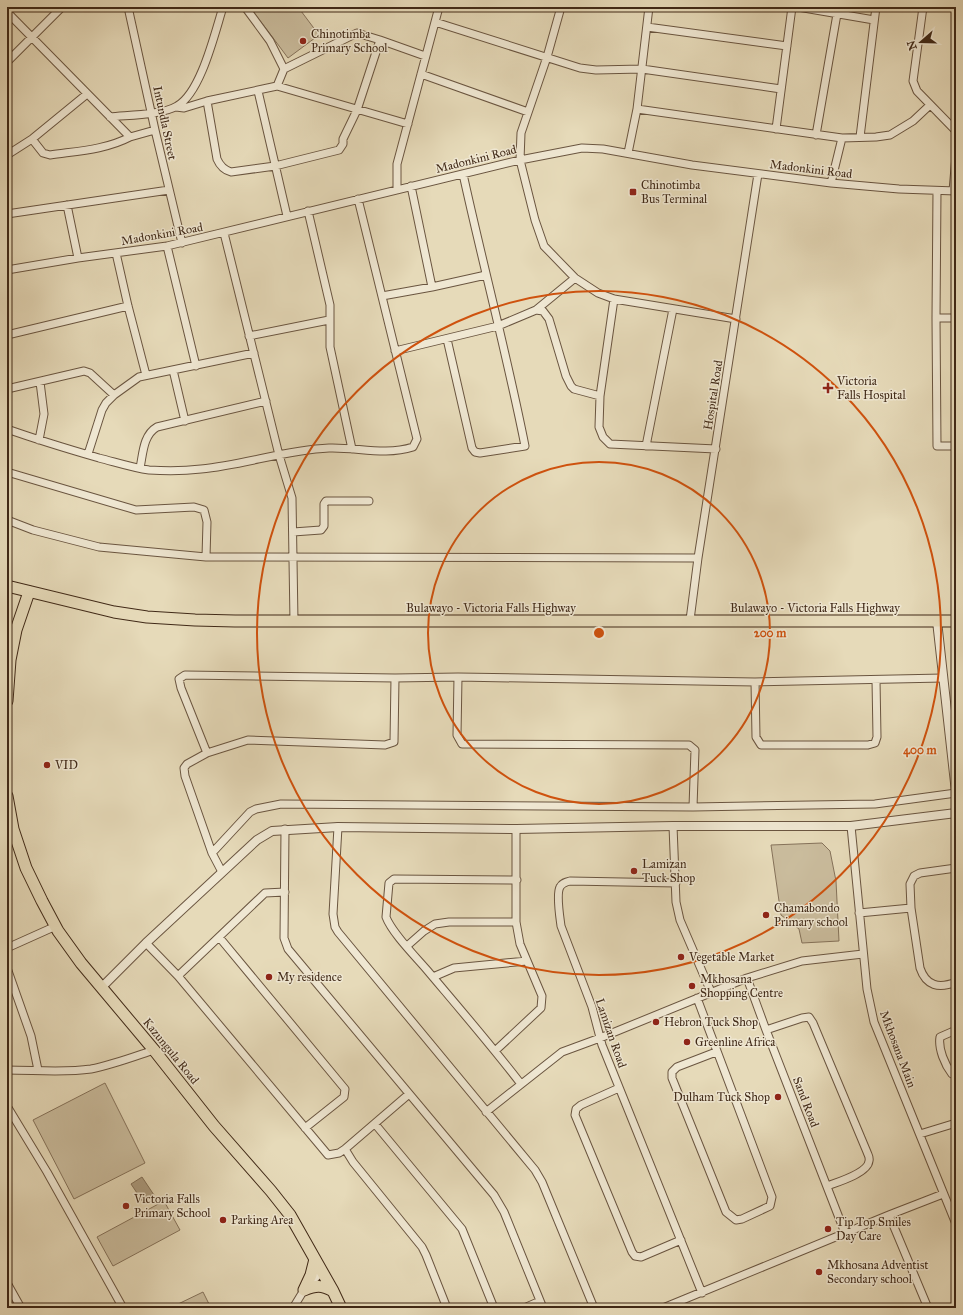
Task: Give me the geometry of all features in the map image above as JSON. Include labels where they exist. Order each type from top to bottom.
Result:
[{"type":"main road","name":"Bulawayo - Victoria Falls Highway","points":[[7,586],[114,612],[147,617],[195,620],[956,621]]},
{"type":"main road","points":[[7,702],[10,660],[16,630],[29,592]]},
{"type":"main road","name":"Kazungula Road","points":[[7,800],[13,829],[26,868],[56,926],[81,963],[154,1050],[214,1126],[290,1215],[341,1308]]},
{"type":"main road","points":[[304,1290],[311,1276],[314,1259]]},
{"type":"main road","points":[[304,1290],[317,1286],[325,1287],[333,1291]]},
{"type":"street","points":[[7,62],[62,7]]},
{"type":"street","name":"Intundla Street","points":[[128,7],[182,243]]},
{"type":"street","points":[[110,117],[152,113],[176,107],[185,101],[204,68],[223,7]]},
{"type":"street","points":[[245,7],[270,41],[284,69]]},
{"type":"street","points":[[396,190],[397,164],[439,7]]},
{"type":"street","points":[[628,153],[637,109],[649,7]]},
{"type":"street","points":[[776,129],[792,7]]},
{"type":"street","points":[[798,7],[874,20]]},
{"type":"street","points":[[860,137],[876,7]]},
{"type":"street","points":[[923,7],[913,81],[917,91],[956,131]]},
{"type":"street","points":[[559,8],[547,57],[521,133],[520,160],[535,220],[544,246],[575,278],[598,293],[614,299],[736,319]]},
{"type":"street","points":[[7,12],[130,137]]},
{"type":"street","points":[[816,135],[837,14]]},
{"type":"street","points":[[435,22],[580,68],[596,70],[642,68],[781,89]]},
{"type":"street","points":[[647,26],[787,46]]},
{"type":"street","points":[[277,86],[284,69],[357,33],[425,56]]},
{"type":"street","points":[[207,101],[217,159],[222,168],[231,172],[275,166],[338,150],[343,144],[343,139],[357,110],[380,40]]},
{"type":"street","points":[[421,74],[528,112]]},
{"type":"street","points":[[176,107],[184,108],[207,101],[277,86],[408,124]]},
{"type":"street","points":[[258,90],[287,216]]},
{"type":"street","points":[[7,155],[32,140],[87,94]]},
{"type":"street","points":[[637,109],[842,138],[890,135],[913,121],[930,105]]},
{"type":"street","points":[[32,140],[43,153],[50,156],[105,147],[119,143],[130,137],[155,130]]},
{"type":"street","points":[[831,183],[842,138]]},
{"type":"street","name":"Madonkini Road","points":[[7,270],[182,243],[520,160],[582,148],[603,149],[692,165],[831,183],[899,190],[954,191]]},
{"type":"street","points":[[954,191],[956,156]]},
{"type":"street","points":[[447,339],[472,448],[475,452],[485,453],[525,446],[515,394],[463,174]]},
{"type":"street","name":"Hospital Road","points":[[690,620],[698,558],[758,174]]},
{"type":"street","points":[[411,186],[432,287]]},
{"type":"street","points":[[7,214],[169,190]]},
{"type":"street","points":[[938,191],[936,318],[937,446],[956,446]]},
{"type":"street","points":[[7,429],[39,440],[140,468],[160,470],[199,469],[329,448],[387,451],[404,450],[413,447],[417,439],[358,199]]},
{"type":"street","points":[[67,205],[78,258]]},
{"type":"street","points":[[308,211],[330,304],[330,347],[352,449]]},
{"type":"street","points":[[224,233],[279,455],[292,498],[294,621]]},
{"type":"street","points":[[167,246],[196,366]]},
{"type":"street","points":[[116,253],[146,375]]},
{"type":"street","points":[[382,296],[486,275]]},
{"type":"street","points":[[395,351],[498,326],[536,310],[575,278]]},
{"type":"street","points":[[614,299],[600,396],[599,426],[606,441],[610,444],[716,449]]},
{"type":"street","points":[[7,334],[128,306]]},
{"type":"street","points":[[646,446],[673,309]]},
{"type":"street","points":[[536,310],[543,311],[550,319],[566,376],[571,386],[574,389],[600,396]]},
{"type":"street","points":[[936,318],[956,318]]},
{"type":"street","points":[[250,336],[330,320]]},
{"type":"street","points":[[88,454],[102,410],[106,403],[114,395],[139,377],[254,353]]},
{"type":"street","points":[[173,370],[185,421]]},
{"type":"street","points":[[7,388],[87,371],[114,395]]},
{"type":"street","points":[[39,440],[44,414],[40,382]]},
{"type":"street","points":[[140,468],[146,439],[151,431],[157,427],[266,401]]},
{"type":"street","points":[[7,472],[136,510],[194,507],[204,510],[207,522],[206,557]]},
{"type":"street","points":[[293,532],[320,530],[324,526],[324,504],[326,501],[369,501]]},
{"type":"street","points":[[7,520],[33,530],[99,547],[206,557],[698,558]]},
{"type":"street","points":[[212,853],[250,812],[256,809],[281,804],[693,807],[875,804],[956,792],[937,621]]},
{"type":"street","points":[[207,753],[181,688],[180,679],[185,675],[395,678],[458,677],[755,682],[943,678]]},
{"type":"street","points":[[458,677],[457,735],[462,744],[689,745],[695,750],[693,807]]},
{"type":"street","points":[[222,872],[212,853],[185,776],[184,768],[187,764],[207,753],[248,740],[385,745],[394,742],[395,678]]},
{"type":"street","points":[[755,682],[756,736],[761,745],[868,745],[875,743],[877,737],[876,680]]},
{"type":"street","points":[[102,987],[146,943],[222,872],[264,835],[272,831],[338,827],[516,829],[673,826],[851,826],[956,813]]},
{"type":"street","points":[[673,826],[676,902],[680,920],[711,992]]},
{"type":"street","name":"Mkhosana Main","points":[[851,826],[867,989],[874,1022],[954,1215],[956,1224]]},
{"type":"street","points":[[338,827],[333,914],[335,927],[535,1170],[542,1182],[594,1308]]},
{"type":"street","points":[[286,829],[284,938],[288,949],[497,1201],[504,1212],[541,1305],[524,1308]]},
{"type":"street","points":[[495,1051],[541,1008],[542,996],[520,944],[516,922],[516,829]]},
{"type":"street","points":[[956,868],[920,873],[914,876],[910,884],[911,908],[920,968],[923,977],[929,983],[939,986],[948,986],[956,982]]},
{"type":"street","points":[[517,880],[391,880],[389,882],[386,917],[406,946],[521,1084]]},
{"type":"street","name":"Lamizan Road","points":[[676,883],[570,880],[561,885],[558,889],[561,926],[592,1007],[600,1038],[702,1293]]},
{"type":"street","points":[[178,976],[265,893],[285,892]]},
{"type":"street","points":[[859,913],[911,908]]},
{"type":"street","points":[[406,946],[424,931],[436,924],[449,922],[516,922]]},
{"type":"street","points":[[7,948],[56,926]]},
{"type":"street","points":[[219,937],[345,1089],[344,1097],[305,1128]]},
{"type":"street","points":[[146,943],[178,976],[328,1155],[339,1154],[409,1094]]},
{"type":"street","points":[[486,1112],[562,1052],[747,978],[802,962],[863,954]]},
{"type":"street","points":[[433,977],[454,968],[526,961]]},
{"type":"street","points":[[7,968],[31,1036],[38,1070]]},
{"type":"street","name":"Sand Road","points":[[747,978],[845,1233]]},
{"type":"street","points":[[697,998],[716,1052],[772,1197],[770,1206],[742,1219],[736,1220],[726,1212],[672,1078],[672,1072],[677,1067],[716,1052]]},
{"type":"street","points":[[766,1030],[809,1017],[813,1023],[870,1159],[868,1165],[862,1171],[827,1186]]},
{"type":"street","points":[[956,1030],[940,1037],[939,1044],[948,1068],[952,1074],[956,1074]]},
{"type":"street","points":[[7,1070],[64,1071],[91,1069],[154,1050]]},
{"type":"street","points":[[619,1088],[581,1105],[576,1109],[574,1115],[635,1256],[641,1257],[681,1240]]},
{"type":"street","points":[[7,1106],[47,1172],[123,1308]]},
{"type":"street","points":[[920,1134],[956,1123]]},
{"type":"street","points":[[375,1124],[462,1229],[494,1308]]},
{"type":"street","points":[[345,1149],[352,1162],[422,1248],[447,1308]]},
{"type":"street","points":[[663,1308],[889,1215],[944,1194]]},
{"type":"street","points":[[889,1215],[928,1308]]},
{"type":"street","points":[[293,1308],[304,1290],[322,1271]]},
{"type":"street","points":[[7,1283],[21,1308]]},
{"type":"shaded area","points":[[250,7],[298,7],[319,35],[288,58]]},
{"type":"shaded area","points":[[822,843],[830,851],[836,881],[839,941],[802,943],[799,929],[781,915],[771,845]]},
{"type":"shaded area","points":[[105,1083],[145,1163],[74,1199],[33,1120]]},
{"type":"shaded area","points":[[142,1177],[154,1195],[143,1202],[131,1184]]},
{"type":"shaded area","points":[[164,1201],[180,1230],[113,1266],[97,1237]]},
{"type":"shaded area","points":[[203,1292],[211,1308],[178,1308],[176,1305]]},
{"type":"waterway","points":[[657,1308],[661,1306]]},
{"type":"place","name":"Chinotimba Primary School","points":[[303,41]]},
{"type":"place","name":"Chinotimba Bus Terminal","points":[[633,192]]},
{"type":"place","name":"Victoria Falls Hospital","points":[[828,388]]},
{"type":"place","name":"VID","points":[[47,765]]},
{"type":"place","name":"Lamizan Tuck Shop","points":[[634,871]]},
{"type":"place","name":"Chamabondo Primary school","points":[[766,915]]},
{"type":"place","name":"Vegetable Market","points":[[681,957]]},
{"type":"place","name":"My residence","points":[[269,977]]},
{"type":"place","name":"Mkhosana Shopping Centre","points":[[692,986]]},
{"type":"place","name":"Hebron Tuck Shop","points":[[656,1022]]},
{"type":"place","name":"Greenline Africa","points":[[687,1042]]},
{"type":"place","name":"Dulham Tuck Shop","points":[[778,1097]]},
{"type":"place","name":"Victoria Falls Primary School","points":[[126,1206]]},
{"type":"place","name":"Parking Area","points":[[223,1220]]},
{"type":"place","name":"Tip Top Smiles Day Care","points":[[828,1229]]},
{"type":"place","name":"Mkhosana Adventist Secondary school","points":[[819,1272]]}]
